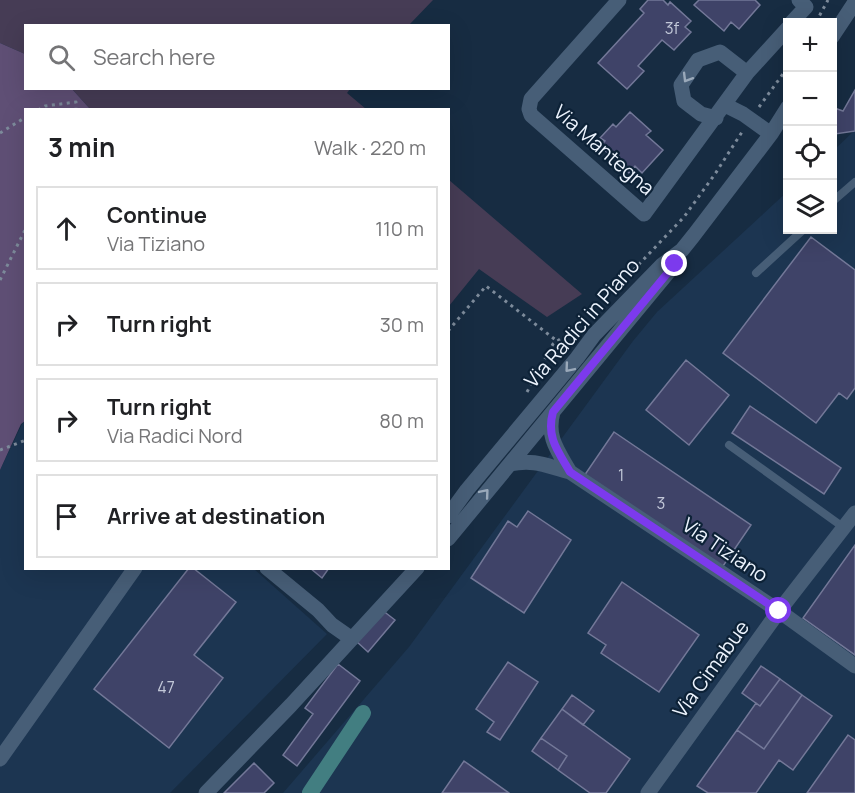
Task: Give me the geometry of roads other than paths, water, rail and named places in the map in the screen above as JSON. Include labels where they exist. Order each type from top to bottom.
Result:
[{"type":"street","name":"Via Mantegna","points":[[619,0],[531,99],[529,109],[531,115],[644,214],[716,118]]},
{"type":"street","points":[[796,18],[806,7],[800,0]]},
{"type":"street","points":[[837,29],[855,2]]},
{"type":"street","points":[[747,73],[720,52],[698,60],[681,85],[684,101],[701,114],[716,118],[747,73],[783,33]]},
{"type":"street","points":[[725,105],[771,134]]},
{"type":"street","name":"Via Radici in Piano","points":[[450,514],[594,335],[662,265],[682,250],[771,134],[783,115]]},
{"type":"street","points":[[450,537],[675,264],[682,250]]},
{"type":"street","points":[[553,412],[549,425],[551,437],[570,472]]},
{"type":"street","points":[[510,464],[525,461],[544,463],[570,472]]},
{"type":"street","name":"Via Tiziano","points":[[570,472],[779,611],[855,666]]},
{"type":"street","points":[[450,517],[470,512]]},
{"type":"street","name":"Via Cimabue","points":[[648,793],[779,611],[855,513]]},
{"type":"street","points":[[0,759],[134,570]]},
{"type":"street","points":[[269,570],[318,610],[332,625],[352,639]]},
{"type":"street","points":[[206,793],[415,570]]},
{"type":"lane","points":[[837,198],[855,182]]},
{"type":"lane","points":[[756,273],[799,234]]},
{"type":"lane","points":[[729,445],[843,527]]},
{"type":"waterway","points":[[310,793],[363,713]]}]
